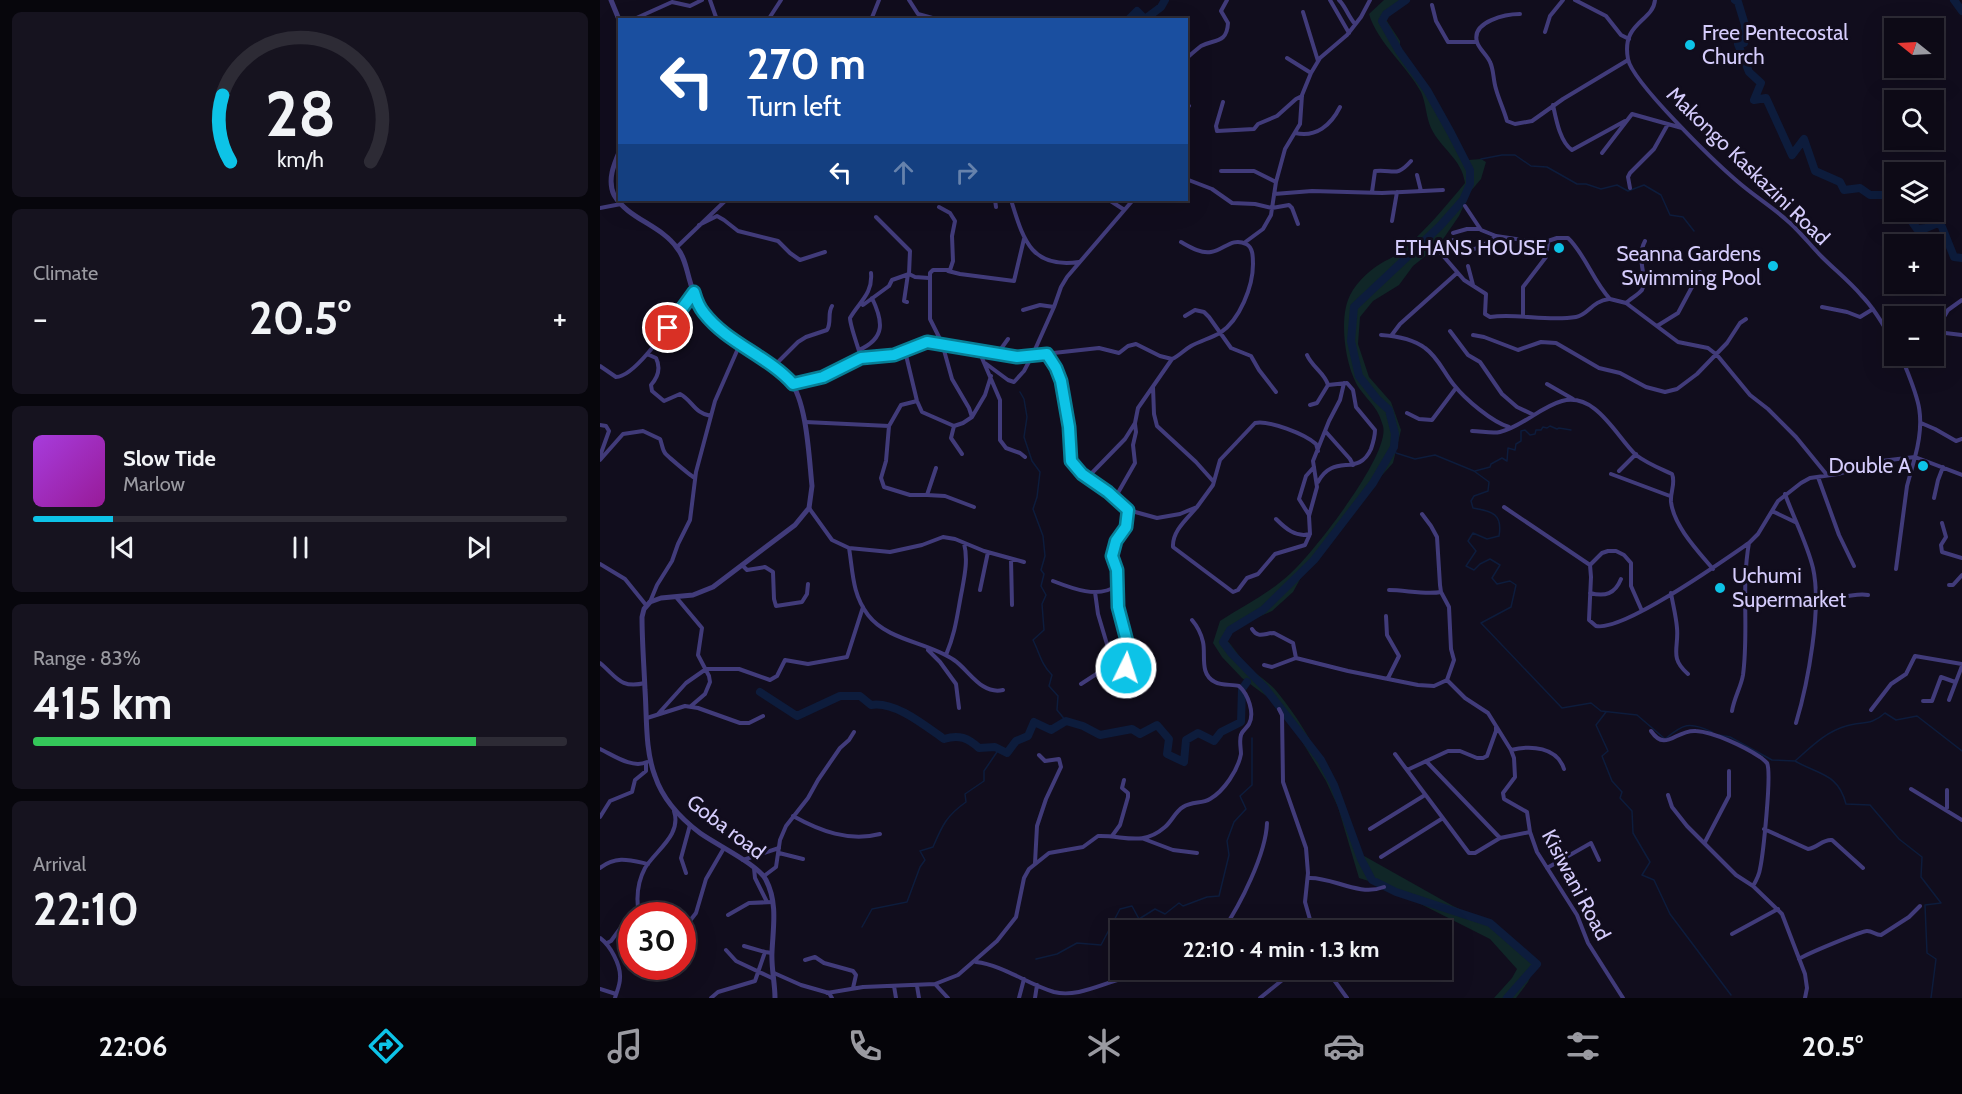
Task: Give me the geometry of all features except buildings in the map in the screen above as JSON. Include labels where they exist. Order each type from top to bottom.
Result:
[{"type":"street","points":[[611,0],[618,18]]},
{"type":"street","points":[[636,18],[672,2],[690,6],[702,0]]},
{"type":"street","points":[[710,0],[716,18]]},
{"type":"street","points":[[769,18],[781,0]]},
{"type":"street","points":[[872,18],[879,0]]},
{"type":"street","points":[[909,0],[918,14],[924,18]]},
{"type":"street","points":[[1188,57],[1199,48],[1215,43],[1224,36],[1228,23],[1221,11],[1227,0]]},
{"type":"street","points":[[1330,0],[1349,33]]},
{"type":"street","points":[[1339,0],[1355,24]]},
{"type":"street","points":[[1244,243],[1263,229],[1271,215],[1276,182],[1285,149],[1300,124],[1302,96],[1311,73],[1318,62],[1349,33],[1370,0]]},
{"type":"street","points":[[1545,32],[1550,15],[1563,0]]},
{"type":"street","points":[[1575,0],[1606,16],[1622,35],[1629,39]]},
{"type":"street","points":[[1520,15],[1503,16],[1488,22],[1479,33],[1477,42],[1491,62],[1496,89],[1507,121],[1515,124],[1529,122],[1628,60],[1629,39],[1635,25],[1652,11],[1655,0]]},
{"type":"street","points":[[1432,5],[1436,21],[1448,42],[1477,42]]},
{"type":"street","points":[[1303,12],[1318,62]]},
{"type":"street","points":[[1287,58],[1311,73]]},
{"type":"street","name":"Makongo Kaskazini Road","points":[[1628,60],[1642,83],[1683,128],[1735,180],[1789,222],[1863,296],[1884,327]]},
{"type":"street","points":[[1223,102],[1216,126],[1217,131],[1248,130],[1277,116],[1302,96]]},
{"type":"street","points":[[1553,105],[1560,130],[1568,147],[1572,150],[1625,121]]},
{"type":"street","points":[[1295,133],[1309,135],[1320,130],[1332,121],[1340,107]]},
{"type":"street","points":[[1602,153],[1628,116],[1635,114],[1683,128]]},
{"type":"street","points":[[1630,188],[1628,177],[1630,173],[1654,149],[1668,124]]},
{"type":"street","points":[[618,157],[611,180],[613,193],[618,200]]},
{"type":"street","points":[[1372,192],[1375,171],[1395,173],[1402,171],[1411,161]]},
{"type":"street","points":[[1221,171],[1254,171],[1276,182]]},
{"type":"street","points":[[1417,175],[1421,191]]},
{"type":"street","points":[[1188,180],[1212,189],[1232,203],[1272,208],[1289,205],[1298,224]]},
{"type":"street","points":[[1274,194],[1312,191],[1443,190]]},
{"type":"street","points":[[1392,221],[1397,192]]},
{"type":"street","points":[[619,201],[663,233],[677,247],[705,315],[793,384],[798,394],[804,422],[812,486],[809,508],[795,525],[713,586],[702,592],[661,598],[648,604]]},
{"type":"street","points":[[677,247],[725,201]]},
{"type":"street","points":[[995,201],[996,207]]},
{"type":"street","points":[[1011,201],[1024,239],[1048,261],[1062,263],[1080,261]]},
{"type":"street","points":[[1111,201],[1123,209]]},
{"type":"street","points":[[985,363],[1014,382],[1033,354],[1061,287],[1131,201]]},
{"type":"street","points":[[600,208],[621,204]]},
{"type":"street","points":[[1465,206],[1481,230]]},
{"type":"street","points":[[939,207],[950,213],[955,221],[952,236],[953,265],[947,271]]},
{"type":"street","points":[[699,225],[715,216],[720,217],[738,231],[778,242],[800,260],[825,252]]},
{"type":"street","points":[[876,217],[894,232],[910,252],[903,295],[904,301],[907,302]]},
{"type":"street","points":[[1453,233],[1467,229],[1481,230],[1497,236],[1542,243],[1557,238],[1568,238],[1574,243],[1610,299]]},
{"type":"street","points":[[1453,240],[1458,246],[1470,251],[1481,247],[1497,236]]},
{"type":"street","points":[[972,417],[952,379],[942,343],[929,315],[930,273],[933,270],[947,271],[968,276],[1014,281],[1024,239]]},
{"type":"street","points":[[1626,303],[1643,288],[1640,255],[1645,241]]},
{"type":"street","points":[[1115,498],[1135,464],[1133,445],[1138,408],[1172,359],[1191,345],[1220,333],[1226,328],[1243,303],[1251,285],[1253,258],[1249,246],[1244,243],[1230,243],[1209,252],[1181,242]]},
{"type":"street","points":[[1523,316],[1524,286],[1546,257],[1548,242]]},
{"type":"street","points":[[1439,251],[1464,280],[1486,294],[1486,316],[1558,319],[1580,316],[1597,302],[1610,299],[1626,303],[1678,342],[1708,348],[1717,355],[1750,395],[1796,436],[1827,476]]},
{"type":"street","points":[[1468,266],[1473,285]]},
{"type":"street","points":[[1657,326],[1678,313],[1701,272]]},
{"type":"street","points":[[861,358],[850,321],[852,315],[865,300],[870,287],[871,273]]},
{"type":"street","points":[[1391,336],[1400,324],[1457,273]]},
{"type":"street","points":[[860,306],[889,286],[892,280],[908,274],[929,279]]},
{"type":"street","points":[[600,366],[616,377],[620,377],[656,344],[694,292]]},
{"type":"street","points":[[859,350],[873,342],[880,328],[880,318],[872,298]]},
{"type":"street","points":[[1944,317],[1948,310],[1962,300]]},
{"type":"street","points":[[1023,310],[1040,305],[1054,307]]},
{"type":"street","points":[[772,367],[798,342],[827,330],[832,306]]},
{"type":"street","points":[[1822,307],[1860,317],[1873,309]]},
{"type":"street","points":[[1185,316],[1195,310],[1200,310],[1214,324],[1233,350],[1251,356],[1276,392]]},
{"type":"street","points":[[1473,335],[1518,350],[1541,342],[1556,343],[1599,368],[1620,373],[1661,392],[1677,389],[1685,384],[1717,355],[1740,323],[1746,320]]},
{"type":"street","points":[[1450,331],[1470,358],[1480,362],[1507,399],[1535,416]]},
{"type":"street","points":[[1944,334],[1962,335]]},
{"type":"street","points":[[1381,335],[1405,339],[1425,347],[1456,388],[1497,423],[1509,428]]},
{"type":"street","points":[[998,353],[1008,339]]},
{"type":"street","points":[[793,384],[823,377],[861,358],[894,355],[927,342],[1017,357],[1099,348],[1119,353],[1128,346],[1136,344],[1160,357],[1172,359]]},
{"type":"street","points":[[648,604],[672,561],[690,520],[694,478],[715,401],[740,343]]},
{"type":"street","points":[[905,351],[917,400],[924,414],[954,426],[972,417],[990,384],[991,376]]},
{"type":"street","points":[[979,351],[1000,400],[1000,440],[1006,448],[1020,453],[1025,458]]},
{"type":"street","points":[[647,354],[656,358],[658,364],[657,375],[651,385],[652,391],[664,400],[680,394],[685,396],[695,409],[711,416]]},
{"type":"street","points":[[1045,354],[1053,363],[1061,381],[1069,427],[1071,461],[1082,474],[1128,510],[1157,518],[1180,514],[1197,507]]},
{"type":"street","points":[[1307,355],[1327,380],[1328,385],[1317,403],[1310,405]]},
{"type":"street","points":[[1896,569],[1907,486],[1921,423],[1916,391],[1905,366]]},
{"type":"street","points":[[1317,483],[1328,469],[1364,461],[1373,444],[1375,430],[1356,407],[1352,386],[1344,383],[1328,385]]},
{"type":"street","points":[[1318,452],[1316,444],[1310,439],[1270,423],[1255,423],[1220,460],[1213,485],[1176,531],[1173,547],[1233,592],[1238,590],[1247,578],[1258,574],[1275,554],[1305,545],[1310,534],[1309,516],[1317,483],[1313,461],[1318,452],[1340,399],[1344,383]]},
{"type":"street","points":[[1546,384],[1576,401],[1591,406],[1636,454],[1652,466],[1672,474],[1674,480],[1670,496],[1674,514],[1713,569]]},
{"type":"street","points":[[1153,387],[1157,426],[1196,462],[1213,482]]},
{"type":"street","points":[[1407,413],[1419,419],[1432,420],[1456,388]]},
{"type":"street","points":[[917,400],[902,405],[889,426],[882,483],[887,489],[910,495],[945,496],[974,507]]},
{"type":"street","points":[[1472,431],[1497,433],[1535,416],[1560,401],[1576,401]]},
{"type":"street","points":[[804,422],[889,426]]},
{"type":"street","points":[[1088,478],[1121,444],[1135,423]]},
{"type":"street","points":[[1921,423],[1956,441],[1962,439]]},
{"type":"street","points":[[600,425],[606,426],[609,431],[600,458]]},
{"type":"street","points":[[954,426],[951,438],[962,454]]},
{"type":"street","points":[[600,458],[623,434],[643,431],[660,439],[667,456],[694,478]]},
{"type":"street","points":[[1325,431],[1353,465]]},
{"type":"street","points":[[1619,471],[1636,454]]},
{"type":"street","points":[[1642,611],[1631,586],[1631,563],[1624,555],[1616,551],[1602,553],[1590,565],[1589,620],[1596,626],[1610,626],[1642,611],[1713,569],[1749,543],[1758,534],[1778,501],[1801,483],[1881,461],[1915,457],[1962,476]]},
{"type":"street","points":[[1309,516],[1299,499],[1306,476],[1314,467]]},
{"type":"street","points":[[1934,498],[1943,467]]},
{"type":"street","points":[[927,495],[936,468]]},
{"type":"street","points":[[1611,474],[1670,496]]},
{"type":"street","points":[[1818,477],[1839,535],[1854,566]]},
{"type":"street","points":[[1785,494],[1794,522],[1811,559],[1815,584],[1808,666],[1796,723]]},
{"type":"street","points":[[1504,507],[1590,565]]},
{"type":"street","points":[[809,508],[832,540],[849,548],[890,552],[914,548],[943,537],[1024,562]]},
{"type":"street","points":[[1126,668],[1129,649],[1118,607],[1117,570],[1112,556],[1113,549],[1126,527],[1128,510]]},
{"type":"street","points":[[1772,511],[1794,522]]},
{"type":"street","points":[[1264,665],[1272,667],[1296,658],[1348,671],[1427,686],[1434,686],[1448,680],[1454,660],[1451,649],[1449,607],[1441,592],[1437,537],[1422,514]]},
{"type":"street","points":[[1276,519],[1290,531],[1302,535],[1310,534]]},
{"type":"street","points":[[1942,523],[1946,537],[1941,545],[1942,552],[1962,558]]},
{"type":"street","points":[[946,656],[955,634],[964,578],[966,555],[963,542]]},
{"type":"street","points":[[1732,711],[1743,674],[1746,638],[1746,562],[1749,543]]},
{"type":"street","points":[[849,548],[852,580],[863,607],[872,620],[958,663],[976,682],[993,690],[1003,690]]},
{"type":"street","points":[[980,590],[988,552]]},
{"type":"street","points":[[1011,559],[1012,605]]},
{"type":"street","points":[[600,564],[625,579],[648,604]]},
{"type":"street","points":[[742,565],[747,570],[765,567],[773,572],[774,599],[778,607],[802,602],[807,594],[808,584]]},
{"type":"street","points":[[1949,585],[1953,585],[1962,575]]},
{"type":"street","points":[[1590,593],[1601,596],[1609,594],[1618,586],[1621,579]]},
{"type":"street","points":[[1053,581],[1072,588],[1095,592],[1106,592],[1116,586]]},
{"type":"street","points":[[1389,590],[1441,592]]},
{"type":"street","points":[[1081,684],[1101,671],[1108,660],[1095,592]]},
{"type":"street","points":[[1671,593],[1677,628],[1676,654],[1681,667],[1688,674]]},
{"type":"street","points":[[1815,602],[1858,594],[1868,596]]},
{"type":"street","points":[[676,597],[702,628],[699,655],[710,682],[705,694],[691,706]]},
{"type":"street","name":"Goba road","points":[[648,604],[642,617],[648,762],[662,792],[674,809],[690,825],[764,876],[772,895],[769,953],[774,976],[775,998]]},
{"type":"street","points":[[658,714],[686,683],[706,669],[739,669],[770,680],[777,676],[785,660],[808,664],[844,659],[848,654],[863,607]]},
{"type":"street","points":[[1386,616],[1387,635],[1399,656],[1388,678]]},
{"type":"street","points":[[1144,839],[1166,826],[1184,806],[1208,800],[1232,776],[1240,756],[1241,734],[1250,723],[1252,715],[1242,688],[1214,682],[1208,676],[1204,668],[1203,642],[1198,627],[1192,620]]},
{"type":"street","points":[[1251,629],[1256,634],[1274,633],[1289,640],[1293,643],[1296,658]]},
{"type":"street","points":[[925,647],[940,662],[956,684],[959,708]]},
{"type":"street","points":[[1870,710],[1891,684],[1906,674],[1913,657],[1917,656],[1962,665],[1949,700]]},
{"type":"street","points":[[600,663],[617,681],[636,685],[645,683]]},
{"type":"street","points":[[1923,701],[1932,701],[1941,677],[1955,682]]},
{"type":"street","name":"Kisiwani Road","points":[[1448,680],[1469,701],[1485,710],[1511,750],[1515,777],[1503,796],[1506,802],[1527,812],[1530,832],[1537,852],[1577,915],[1588,943],[1623,998]]},
{"type":"street","points":[[647,718],[679,706],[691,706],[740,723],[749,723],[763,716]]},
{"type":"street","points":[[1279,709],[1282,715],[1283,782],[1306,848],[1308,879],[1305,902],[1310,920]]},
{"type":"street","points":[[1407,770],[1448,751],[1460,751],[1477,758],[1487,756],[1496,731],[1495,723]]},
{"type":"street","points":[[1651,731],[1659,740],[1665,741],[1687,731],[1702,732],[1730,742],[1761,757],[1767,763],[1760,868],[1753,886]]},
{"type":"street","points":[[764,876],[774,871],[782,836],[793,816],[811,794],[840,748],[854,732]]},
{"type":"street","points":[[1511,750],[1526,748],[1553,752],[1562,762],[1564,769]]},
{"type":"street","points":[[600,749],[628,762],[648,762],[646,771],[634,780],[632,792],[612,800],[600,817]]},
{"type":"street","points":[[1395,754],[1469,853],[1475,853],[1500,838],[1530,832]]},
{"type":"street","points":[[1034,864],[1037,826],[1046,799],[1061,767],[1059,759],[1045,760],[1039,755]]},
{"type":"street","points":[[1426,761],[1500,838]]},
{"type":"street","points":[[1705,842],[1729,796],[1730,771]]},
{"type":"street","points":[[1112,837],[1120,825],[1128,797],[1128,793],[1122,788],[1124,780]]},
{"type":"street","points":[[1911,789],[1962,820]]},
{"type":"street","points":[[1947,790],[1947,809]]},
{"type":"street","points":[[1370,829],[1425,795]]},
{"type":"street","points":[[1668,795],[1677,814],[1687,826],[1736,875],[1753,886],[1778,909],[1785,919],[1807,980],[1806,998]]},
{"type":"street","points":[[637,902],[638,890],[648,864],[666,844],[673,830],[676,821],[674,809]]},
{"type":"street","points":[[793,816],[835,834],[862,838],[880,834]]},
{"type":"street","points":[[1381,857],[1443,818]]},
{"type":"street","points":[[1230,920],[1246,888],[1262,846],[1267,823]]},
{"type":"street","points":[[686,873],[681,858],[690,825]]},
{"type":"street","points":[[1764,829],[1808,849],[1824,841],[1832,840],[1863,868]]},
{"type":"street","points":[[726,951],[736,961],[759,973],[827,993],[854,988],[935,984],[958,975],[997,940],[1016,917],[1024,878],[1034,864],[1049,854],[1083,847],[1098,836],[1144,839],[1173,850],[1197,853]]},
{"type":"street","points":[[1547,868],[1592,843],[1599,860]]},
{"type":"street","points":[[696,913],[706,879],[724,848]]},
{"type":"street","points":[[742,860],[779,850],[803,859]]},
{"type":"street","points":[[600,868],[609,862],[624,859],[648,864]]},
{"type":"street","points":[[728,915],[749,903],[770,902],[755,878],[754,868]]},
{"type":"street","points":[[1308,879],[1316,878],[1341,886],[1361,889],[1384,887]]},
{"type":"street","points":[[1799,959],[1817,949],[1833,945],[1861,932],[1869,931],[1881,935],[1909,917],[1920,906]]},
{"type":"street","points":[[1732,934],[1778,909]]},
{"type":"street","points":[[607,943],[618,932]]},
{"type":"street","points":[[600,938],[607,943],[620,974],[616,996],[600,988]]},
{"type":"street","points":[[711,998],[718,992],[755,981],[769,953],[744,946]]},
{"type":"street","points":[[805,960],[815,957],[824,963],[853,971],[856,975],[854,988]]},
{"type":"street","points":[[975,962],[988,964],[1054,992],[1073,993],[1119,980]]},
{"type":"street","points":[[1019,998],[1024,979]]},
{"type":"street","points":[[1260,998],[1282,980]]},
{"type":"street","points":[[1334,980],[1347,998]]},
{"type":"street","points":[[935,984],[948,998]]},
{"type":"street","points":[[1035,998],[1037,985]]},
{"type":"street","points":[[894,986],[896,998]]},
{"type":"street","points":[[917,986],[919,998]]},
{"type":"street","points":[[827,993],[832,998]]},
{"type":"green space","points":[[1384,0],[1405,0],[1383,15],[1400,41],[1400,54],[1427,88],[1441,117],[1448,125],[1452,137],[1469,160],[1481,159],[1486,162],[1481,179],[1470,192],[1459,216],[1439,245],[1413,266],[1399,285],[1373,301],[1360,317],[1358,344],[1369,377],[1391,402],[1401,430],[1393,463],[1375,483],[1343,528],[1304,572],[1293,592],[1272,611],[1234,628],[1224,637],[1248,666],[1275,689],[1304,730],[1334,789],[1357,852],[1453,906],[1491,924],[1537,962],[1528,982],[1516,998],[1494,998],[1517,969],[1490,939],[1385,886],[1359,878],[1338,807],[1326,781],[1281,707],[1242,678],[1222,657],[1213,643],[1220,621],[1274,587],[1302,562],[1332,525],[1363,480],[1382,440],[1383,426],[1377,411],[1356,384],[1348,361],[1344,322],[1348,300],[1365,275],[1398,254],[1436,218],[1465,183],[1460,167],[1431,128],[1421,92],[1373,24],[1369,14]]},
{"type":"waterway","points":[[1146,18],[1161,7],[1165,0]]},
{"type":"waterway","points":[[1406,0],[1386,14],[1382,21],[1399,51],[1427,90],[1451,133],[1470,170],[1470,184],[1463,200],[1440,226],[1354,307],[1351,341],[1359,376],[1389,410],[1395,434],[1394,447],[1373,483],[1314,560],[1263,610],[1230,630],[1223,642],[1265,688],[1321,760],[1334,785],[1361,859],[1372,880],[1396,892],[1490,923],[1537,964],[1507,998]]},
{"type":"waterway","points":[[1735,0],[1738,2],[1745,25],[1744,43],[1738,44],[1749,72],[1761,83],[1754,100],[1766,98],[1792,155],[1804,139],[1815,171],[1840,182],[1844,190],[1860,188],[1870,195],[1884,195]]},
{"type":"waterway","points":[[1954,0],[1962,11]]},
{"type":"waterway","points":[[1130,18],[1137,11],[1144,18]]},
{"type":"waterway","points":[[1481,159],[1515,155],[1531,166],[1547,167],[1577,184],[1586,184],[1601,189],[1617,185],[1628,191],[1644,185],[1661,195],[1670,215],[1683,217],[1694,231]]},
{"type":"waterway","points":[[1912,222],[1917,229],[1940,222]]},
{"type":"waterway","points":[[1940,222],[1954,257],[1962,258]]},
{"type":"waterway","points":[[1020,392],[1024,399],[1027,417],[1024,437],[1032,461],[1040,472],[1033,509],[1043,536],[1045,556],[1041,570],[1044,574],[1041,586],[1046,595],[1042,604],[1044,630],[1033,640],[1043,663],[1052,675],[1049,686],[1058,696],[1057,710],[1066,721]]},
{"type":"waterway","points":[[1475,471],[1490,467],[1502,458],[1507,461],[1508,448],[1515,450],[1516,444],[1521,441],[1521,431],[1525,430],[1530,435],[1535,434],[1536,430],[1550,426],[1571,430]]},
{"type":"waterway","points":[[1394,447],[1396,453],[1415,459],[1435,455],[1474,471],[1489,482],[1488,491],[1474,496],[1471,501],[1473,508],[1491,512],[1498,518],[1499,536],[1487,539],[1473,533],[1468,541],[1476,551],[1466,566],[1474,570],[1490,559],[1500,565],[1492,578],[1497,584],[1510,581],[1516,585],[1511,607],[1481,623],[1562,708],[1591,703],[1601,711],[1637,715],[1665,739],[1682,727],[1692,725],[1712,732]]},
{"type":"waterway","points":[[760,692],[797,716],[840,696],[860,696],[871,705],[899,710],[944,739],[963,738],[979,748],[995,747],[1007,753],[1016,741],[1028,736],[1034,722],[1051,730],[1066,721],[1083,726],[1100,735],[1132,729],[1140,734],[1157,725],[1169,739],[1167,754],[1184,762],[1186,740],[1198,733],[1214,741],[1221,732],[1241,722],[1242,689],[1247,682]]},
{"type":"waterway","points":[[1606,712],[1596,725],[1608,751],[1602,756],[1612,781],[1622,792],[1620,798],[1632,811],[1633,833],[1650,862],[1642,875],[1654,880],[1670,914],[1731,995]]},
{"type":"waterway","points":[[1719,735],[1730,737],[1772,760],[1795,761],[1831,732],[1846,726],[1871,722],[1885,713],[1896,720],[1917,716],[1962,751]]},
{"type":"waterway","points":[[1036,959],[1057,954],[1077,943],[1101,945],[1120,909],[1132,906],[1139,919],[1155,909],[1165,914],[1179,903],[1183,906],[1207,897],[1219,896],[1229,855],[1227,841],[1234,822],[1246,809],[1240,796],[1252,785],[1252,738]]},
{"type":"waterway","points":[[862,927],[872,909],[907,902],[920,867],[925,860],[920,851],[933,847],[945,822],[966,802],[965,794],[984,781],[984,771],[999,749]]},
{"type":"waterway","points":[[1795,761],[1833,780],[1846,804],[1870,805],[1899,839],[1922,857],[1921,877],[1941,903],[1925,905],[1927,953],[1936,959],[1931,998]]},
{"type":"place","name":"Free Pentecostal Church","points":[[1690,45]]},
{"type":"place","name":"ETHANS HOUSE","points":[[1559,248]]},
{"type":"place","name":"Seanna Gardens Swimming Pool","points":[[1773,266]]},
{"type":"place","name":"Double A","points":[[1923,466]]},
{"type":"place","name":"Uchumi Supermarket","points":[[1720,588]]},
{"type":"route","points":[[668,328],[694,292],[702,311],[715,325],[793,384],[823,377],[861,358],[894,355],[932,341],[1017,357],[1047,354],[1061,381],[1069,427],[1071,461],[1082,474],[1108,492],[1128,510],[1129,518],[1126,527],[1116,541],[1112,556],[1117,570],[1118,607],[1129,649],[1126,668]]}]
